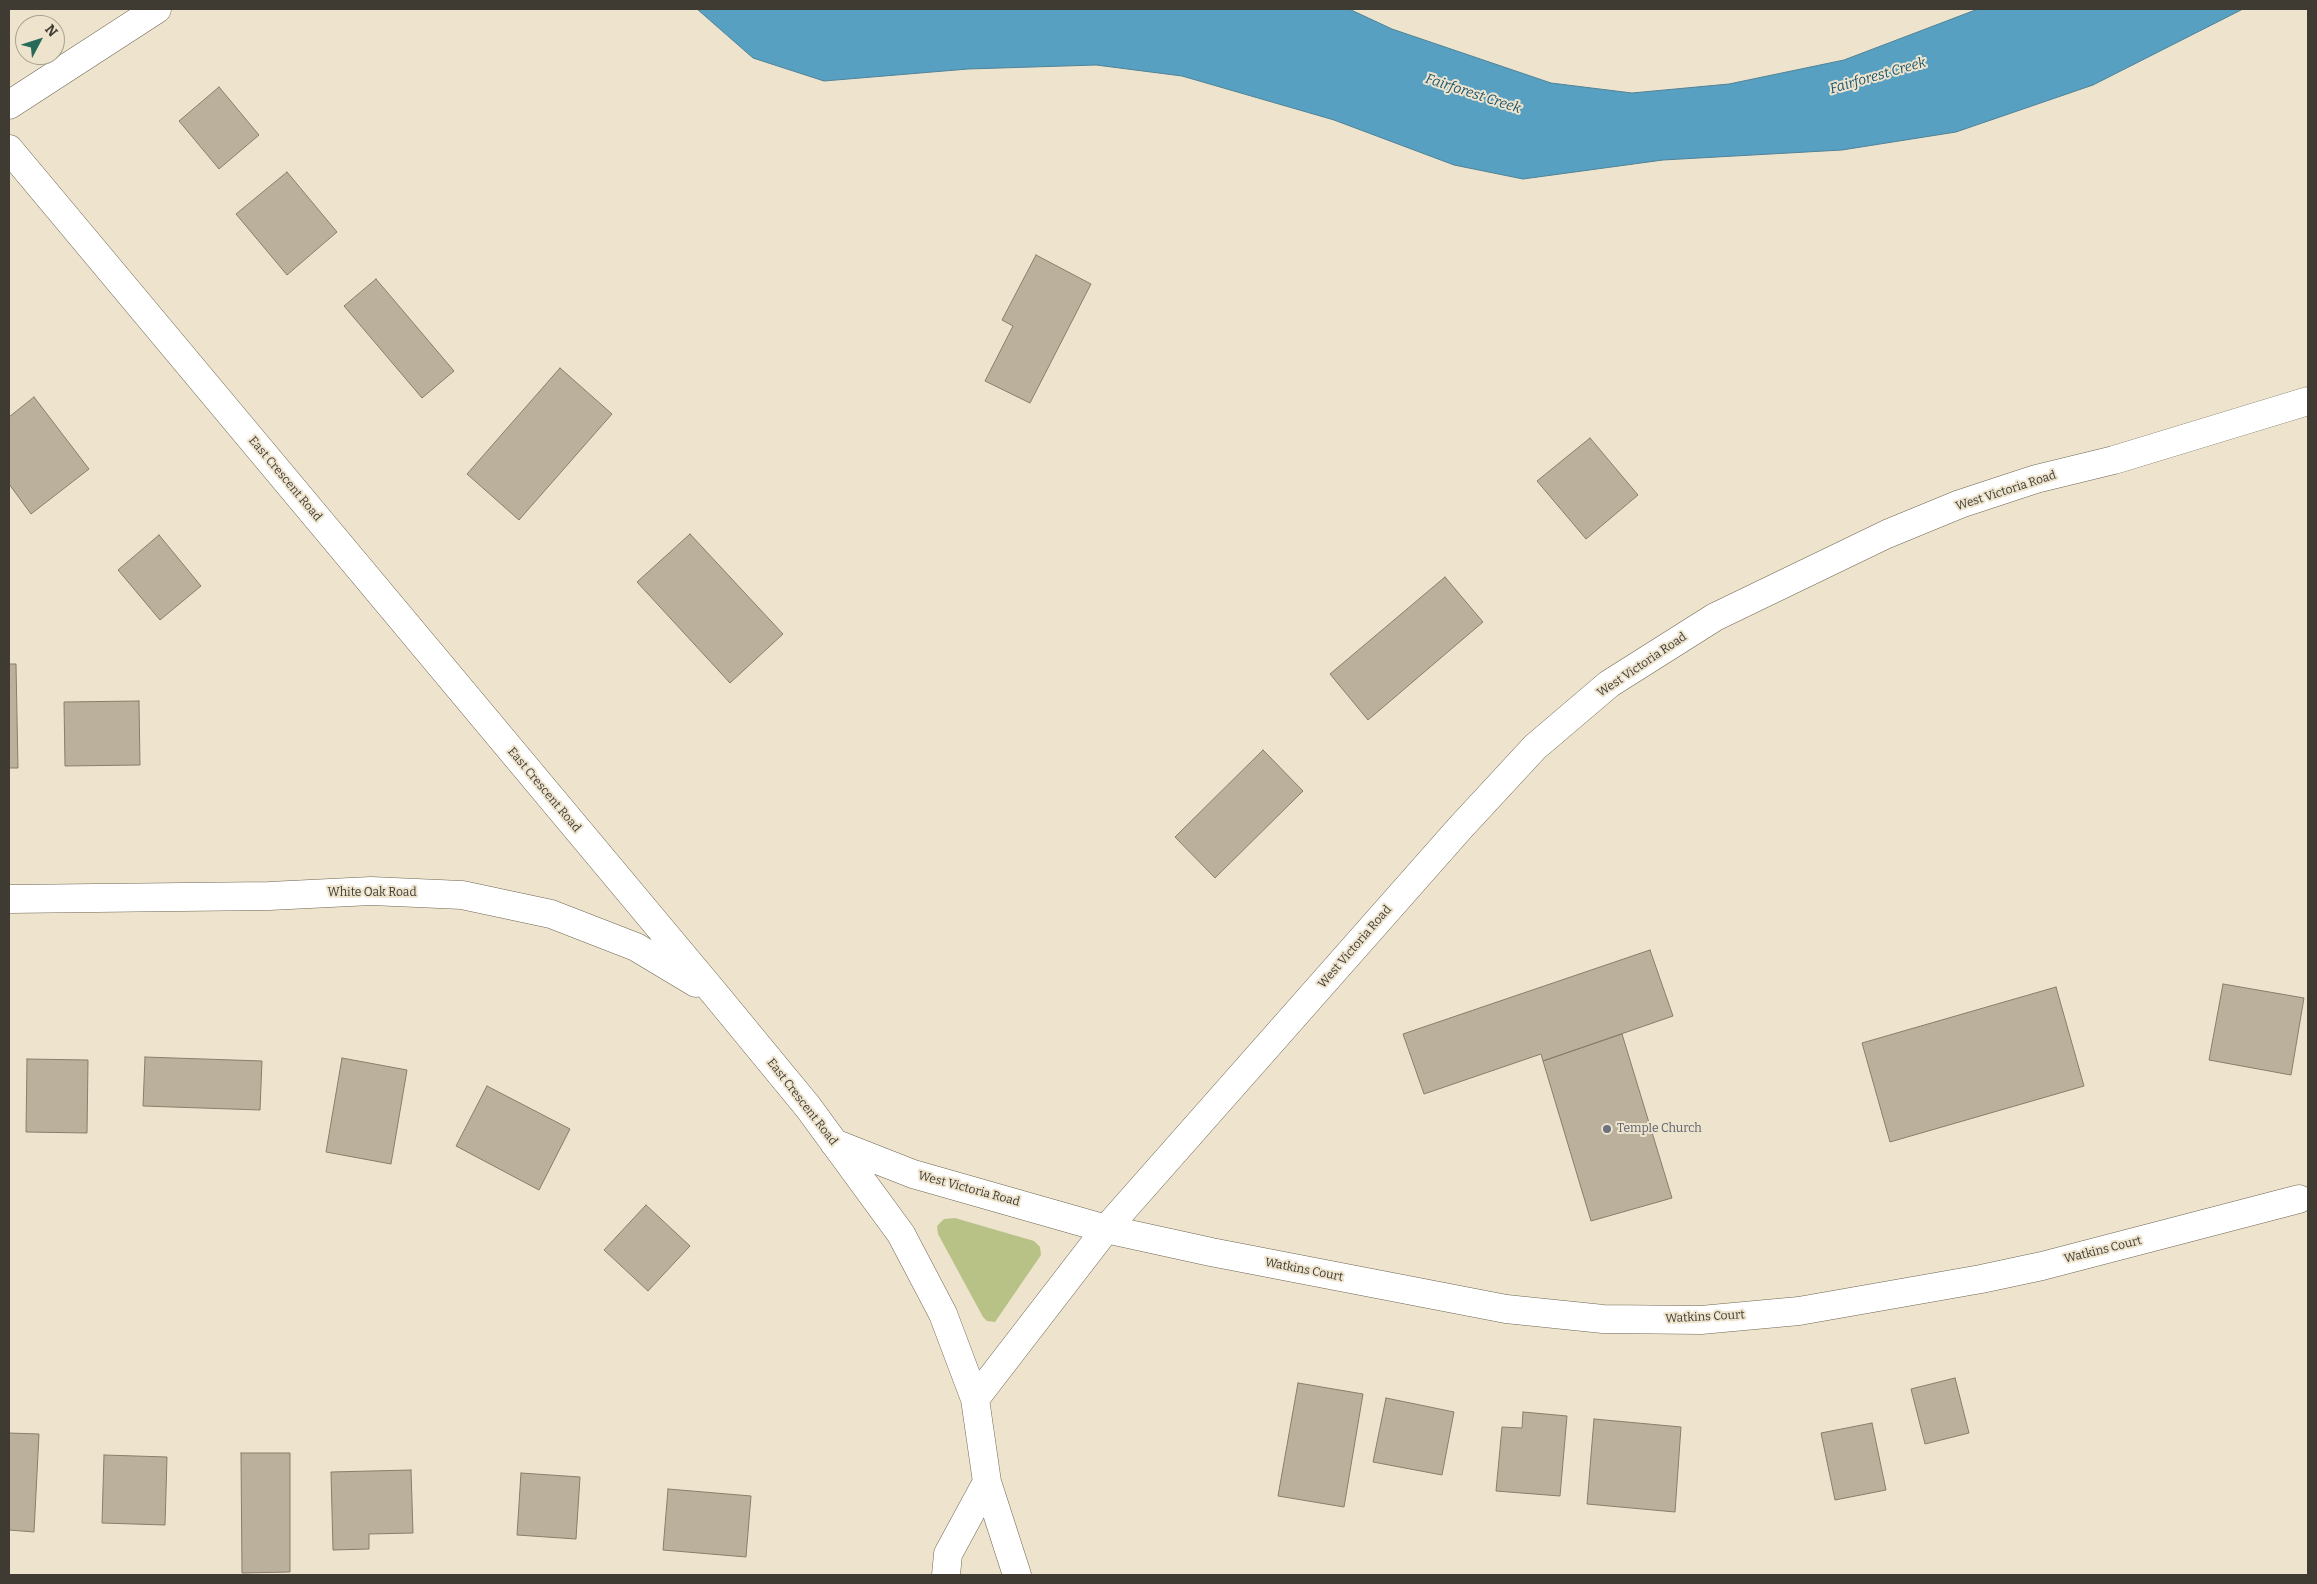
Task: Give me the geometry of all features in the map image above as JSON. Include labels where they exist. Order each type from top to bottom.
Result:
[{"type":"street","points":[[9,105],[158,9]]},
{"type":"street","name":"East Crescent Road","points":[[9,149],[808,1107],[901,1234],[943,1314],[975,1399],[987,1482],[1018,1575]]},
{"type":"street","name":"West Victoria Road","points":[[975,1399],[1106,1229],[1460,828],[1535,747],[1609,684],[1715,617],[1886,534],[1960,504],[2036,480],[2114,460],[2308,401]]},
{"type":"street","name":"White Oak Road","points":[[9,899],[269,896],[371,891],[462,895],[552,914],[636,947],[715,994]]},
{"type":"street","name":"West Victoria Road","points":[[834,1142],[913,1174],[1106,1229]]},
{"type":"street","name":"Watkins Court","points":[[1106,1229],[1211,1252],[1506,1309],[1603,1319],[1701,1320],[1799,1310],[1981,1279],[2299,1199]]},
{"type":"street","points":[[946,1575],[948,1554],[987,1482]]},
{"type":"green space","points":[[955,1218],[1034,1241],[1040,1247],[1041,1255],[995,1322],[987,1321],[983,1317],[938,1234],[937,1226],[944,1219]]},
{"type":"water","name":"Fairforest Creek","points":[[697,9],[1349,9],[1392,29],[1551,83],[1632,93],[1729,84],[1844,60],[1978,9],[2243,9],[2093,85],[1956,132],[1842,150],[1663,160],[1523,179],[1454,165],[1334,120],[1182,76],[1096,65],[968,69],[824,81],[753,58]]},
{"type":"building","points":[[219,87],[259,135],[219,169],[179,121]]},
{"type":"building","points":[[287,172],[337,232],[287,275],[236,214]]},
{"type":"building","points":[[1036,255],[1091,284],[1030,403],[985,381],[1013,326],[1002,320]]},
{"type":"building","points":[[376,279],[454,371],[422,398],[344,306]]},
{"type":"building","points":[[560,368],[612,414],[519,520],[467,474]]},
{"type":"building","points":[[34,397],[89,469],[31,514],[9,484],[9,417]]},
{"type":"building","points":[[1590,438],[1638,495],[1586,539],[1537,481]]},
{"type":"building","points":[[690,534],[783,634],[730,683],[637,582]]},
{"type":"building","points":[[159,535],[201,586],[160,620],[118,570]]},
{"type":"building","points":[[1445,577],[1483,622],[1368,720],[1330,674]]},
{"type":"building","points":[[9,664],[16,664],[18,768],[9,768]]},
{"type":"building","points":[[139,701],[140,765],[65,766],[64,702]]},
{"type":"building","points":[[1263,750],[1303,791],[1215,878],[1175,837]]},
{"type":"building","points":[[1650,950],[1673,1016],[1543,1061],[1541,1054],[1424,1094],[1403,1034]]},
{"type":"building","points":[[2223,984],[2304,998],[2291,1075],[2209,1060]]},
{"type":"building","points":[[2056,987],[2084,1086],[1890,1142],[1862,1043]]},
{"type":"building","name":"Temple Church","points":[[1622,1034],[1672,1198],[1591,1221],[1543,1061]]},
{"type":"building","points":[[145,1057],[262,1061],[260,1110],[143,1106]]},
{"type":"building","points":[[342,1058],[407,1070],[391,1164],[326,1152]]},
{"type":"building","points":[[27,1059],[88,1060],[87,1133],[26,1132]]},
{"type":"building","points":[[487,1086],[570,1129],[539,1190],[456,1146]]},
{"type":"building","points":[[646,1205],[690,1246],[648,1291],[604,1250]]},
{"type":"building","points":[[1955,1378],[1969,1433],[1925,1444],[1911,1389]]},
{"type":"building","points":[[1298,1383],[1363,1394],[1344,1507],[1278,1496]]},
{"type":"building","points":[[1386,1398],[1454,1412],[1442,1475],[1373,1462]]},
{"type":"building","points":[[1523,1412],[1567,1416],[1560,1496],[1496,1491],[1502,1427],[1522,1428]]},
{"type":"building","points":[[1594,1419],[1681,1427],[1675,1512],[1587,1504]]},
{"type":"building","points":[[1872,1423],[1886,1490],[1835,1500],[1821,1433]]},
{"type":"building","points":[[9,1433],[39,1434],[34,1532],[9,1530]]},
{"type":"building","points":[[241,1453],[290,1453],[290,1572],[242,1573]]},
{"type":"building","points":[[104,1455],[167,1457],[165,1525],[102,1523]]},
{"type":"building","points":[[411,1470],[413,1533],[369,1534],[369,1549],[333,1550],[331,1472]]},
{"type":"building","points":[[521,1473],[580,1477],[576,1539],[517,1535]]},
{"type":"building","points":[[668,1489],[751,1496],[746,1557],[663,1550]]},
{"type":"place","name":"Temple Church","points":[[1607,1129]]}]
